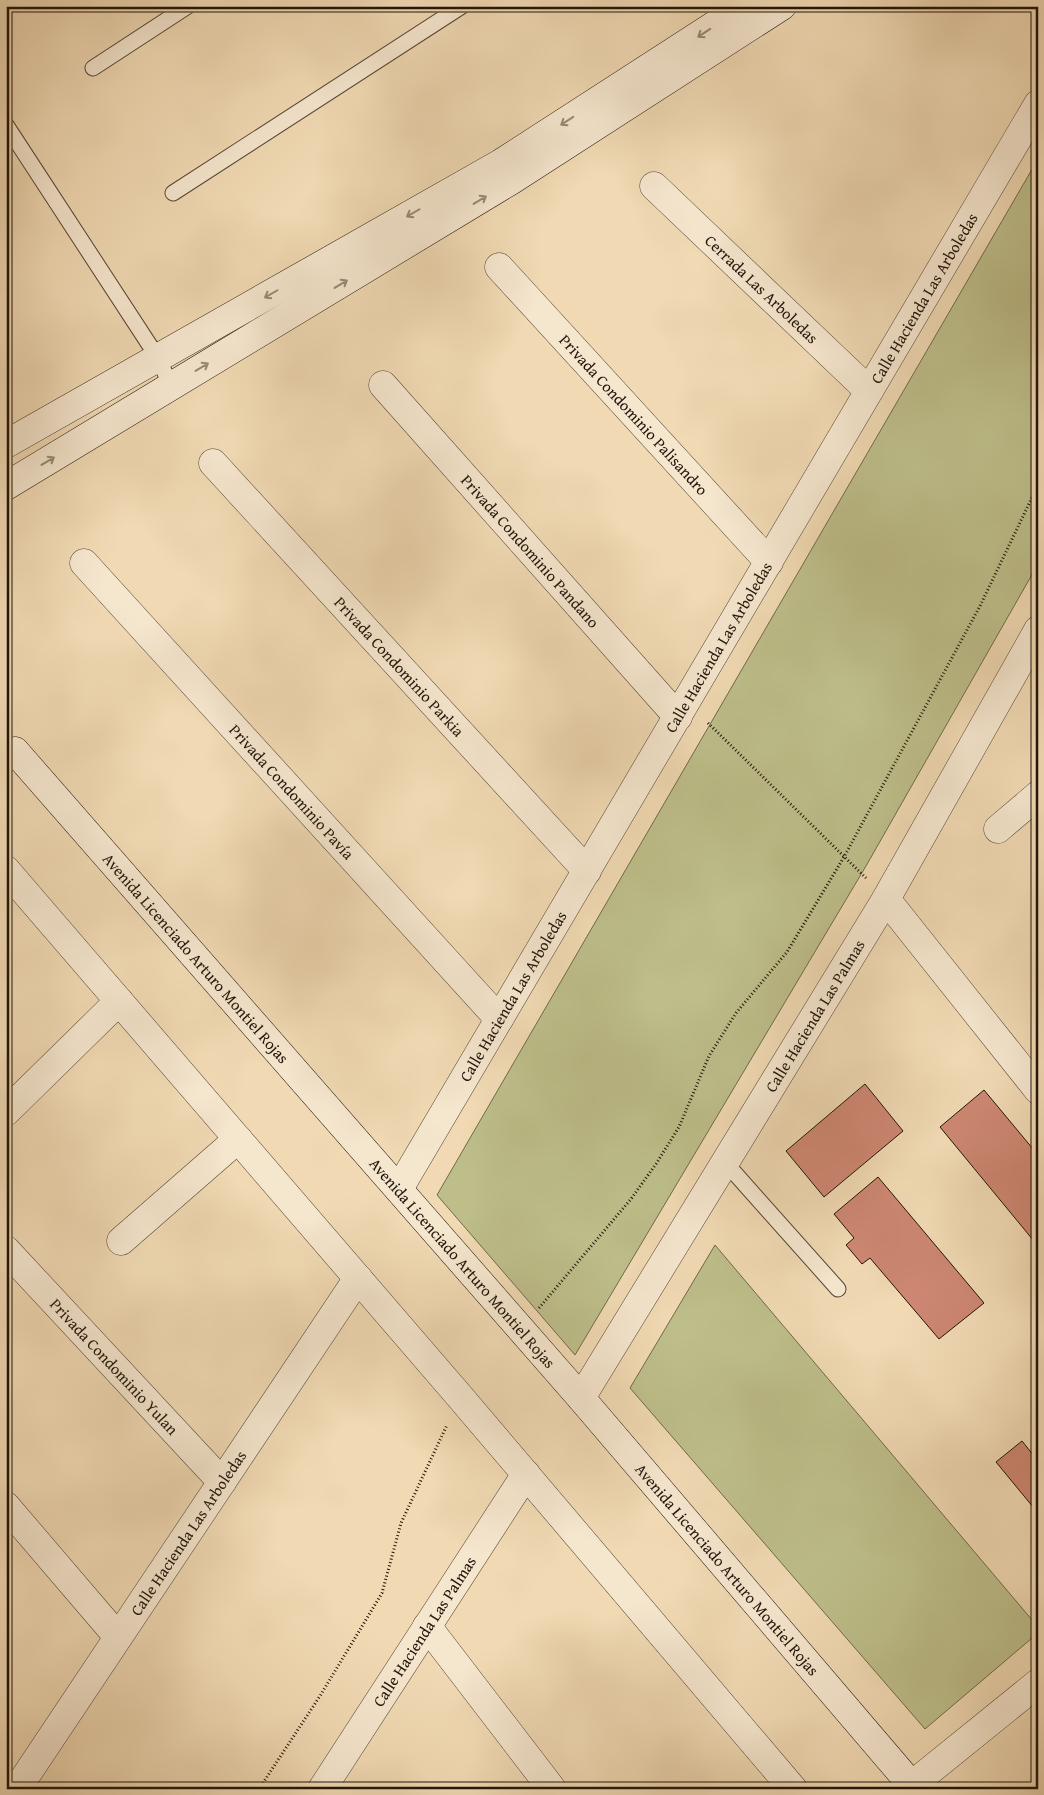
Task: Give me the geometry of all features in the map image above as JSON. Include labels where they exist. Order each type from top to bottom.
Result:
[{"type":"street","points":[[6,444],[501,163],[744,6]]},
{"type":"street","points":[[6,486],[512,180],[782,6]]},
{"type":"street","name":"Calle Hacienda Las Arboledas","points":[[399,1190],[1038,104]]},
{"type":"street","name":"Cerrada Las Arboledas","points":[[654,186],[869,391]]},
{"type":"street","name":"Privada Condominio Palisandro","points":[[499,267],[769,562]]},
{"type":"street","name":"Privada Condominio Pandano","points":[[383,385],[682,709]]},
{"type":"street","name":"Privada Condominio Parkia","points":[[214,463],[587,871]]},
{"type":"street","name":"Privada Condominio Pavía","points":[[84,563],[499,1019]]},
{"type":"street","name":"Calle Hacienda Las Palmas","points":[[581,1398],[886,899],[1038,630]]},
{"type":"street","name":"Avenida Licenciado Arturo Montiel Rojas","points":[[9,750],[521,1329],[912,1788]]},
{"type":"street","points":[[998,829],[1038,795]]},
{"type":"street","points":[[9,878],[119,1001],[462,1398],[793,1789]]},
{"type":"street","points":[[886,899],[1038,1090]]},
{"type":"street","points":[[6,1112],[119,1001]]},
{"type":"street","points":[[121,1240],[238,1139]]},
{"type":"street","name":"Privada Condominio Yulan","points":[[6,1250],[222,1482]]},
{"type":"street","name":"Calle Hacienda Las Arboledas","points":[[15,1777],[118,1637],[358,1278]]},
{"type":"street","name":"Calle Hacienda Las Palmas","points":[[327,1787],[427,1626],[526,1474]]},
{"type":"street","points":[[6,1506],[118,1637]]},
{"type":"street","points":[[427,1626],[552,1789]]},
{"type":"street","points":[[912,1788],[1038,1682]]},
{"type":"lane","points":[[93,68],[188,6]]},
{"type":"lane","points":[[172,193],[462,6]]},
{"type":"lane","points":[[6,125],[158,358],[171,386]]},
{"type":"lane","points":[[724,1162],[838,1290]]},
{"type":"path","points":[[521,1329],[631,1199],[656,1164],[679,1127],[709,1056],[736,1013],[787,952],[844,857],[980,606],[1038,485]]},
{"type":"path","points":[[682,709],[844,857],[886,899]]},
{"type":"path","points":[[259,1789],[320,1696],[382,1594],[401,1524],[462,1398]]},
{"type":"green space","points":[[1038,159],[1038,564],[866,866],[575,1355],[437,1195]]},
{"type":"green space","points":[[715,1245],[1038,1627],[1038,1633],[925,1729],[630,1388]]},
{"type":"building","points":[[865,1084],[903,1131],[824,1197],[786,1151]]},
{"type":"building","points":[[984,1090],[1038,1155],[1038,1246],[940,1127]]},
{"type":"building","points":[[878,1177],[984,1303],[939,1339],[870,1258],[862,1264],[846,1245],[854,1238],[834,1214]]},
{"type":"building","points":[[1022,1441],[1038,1461],[1038,1513],[996,1462]]}]
